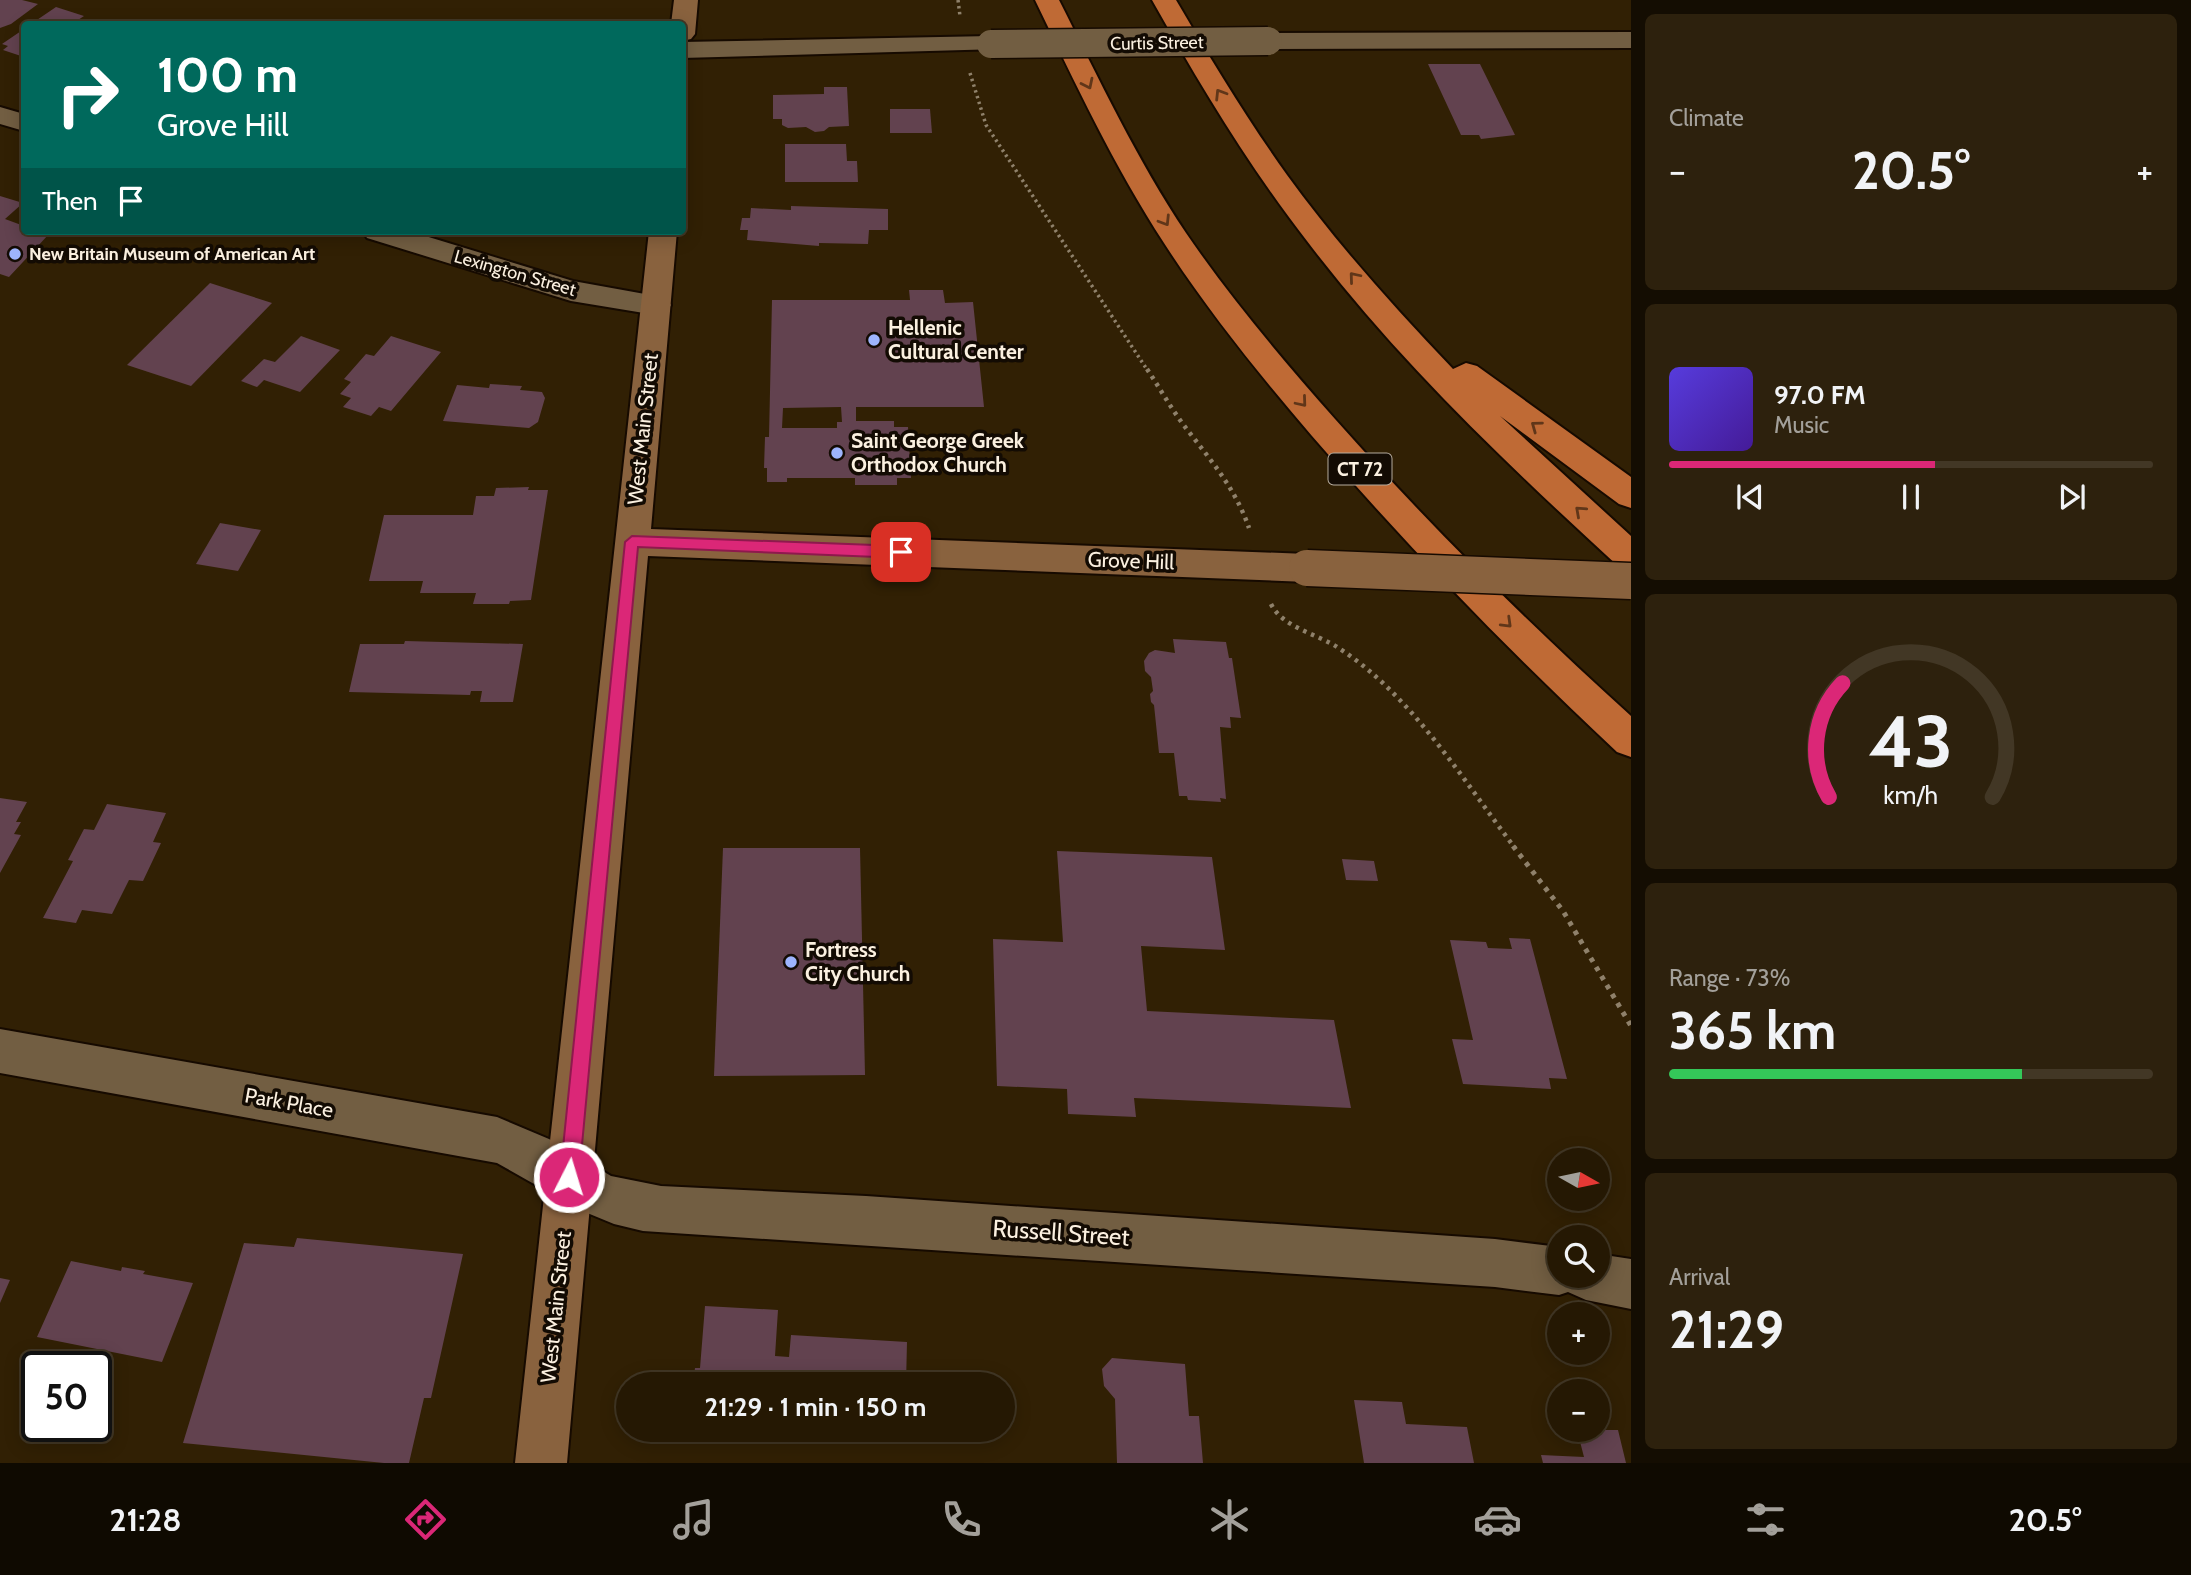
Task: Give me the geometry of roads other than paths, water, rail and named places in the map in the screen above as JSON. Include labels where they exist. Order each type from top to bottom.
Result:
[{"type":"highway","name":"CT 72","points":[[1047,0],[1104,117],[1140,181],[1188,256],[1253,344],[1328,433],[1409,522],[1506,622],[1631,740]]},
{"type":"highway","points":[[1164,0],[1240,128],[1274,176],[1376,303],[1440,375],[1505,441],[1631,557]]},
{"type":"highway","points":[[1376,303],[1499,399],[1631,495]]},
{"type":"main road","points":[[683,21],[685,0]]},
{"type":"main road","name":"West Main Street","points":[[541,1463],[663,235]]},
{"type":"main road","name":"Grove Hill","points":[[632,542],[1631,581]]},
{"type":"street","name":"Curtis Street","points":[[686,50],[1268,41],[1631,40]]},
{"type":"street","points":[[0,115],[21,122]]},
{"type":"street","name":"Lexington Street","points":[[390,235],[571,291],[656,305]]},
{"type":"street","name":"Park Place","points":[[0,1051],[497,1140],[536,1155],[569,1177]]},
{"type":"street","name":"Russell Street","points":[[569,1177],[612,1199],[636,1207],[662,1210],[880,1220],[1495,1262],[1547,1269]]},
{"type":"street","points":[[1610,1280],[1631,1284]]},
{"type":"place","name":"New Britain Museum of American Art","points":[[15,254]]},
{"type":"place","name":"Hellenic Cultural Center","points":[[874,340]]},
{"type":"place","name":"Saint George Greek Orthodox Church","points":[[837,453]]},
{"type":"place","name":"Fortress City Church","points":[[791,962]]}]
